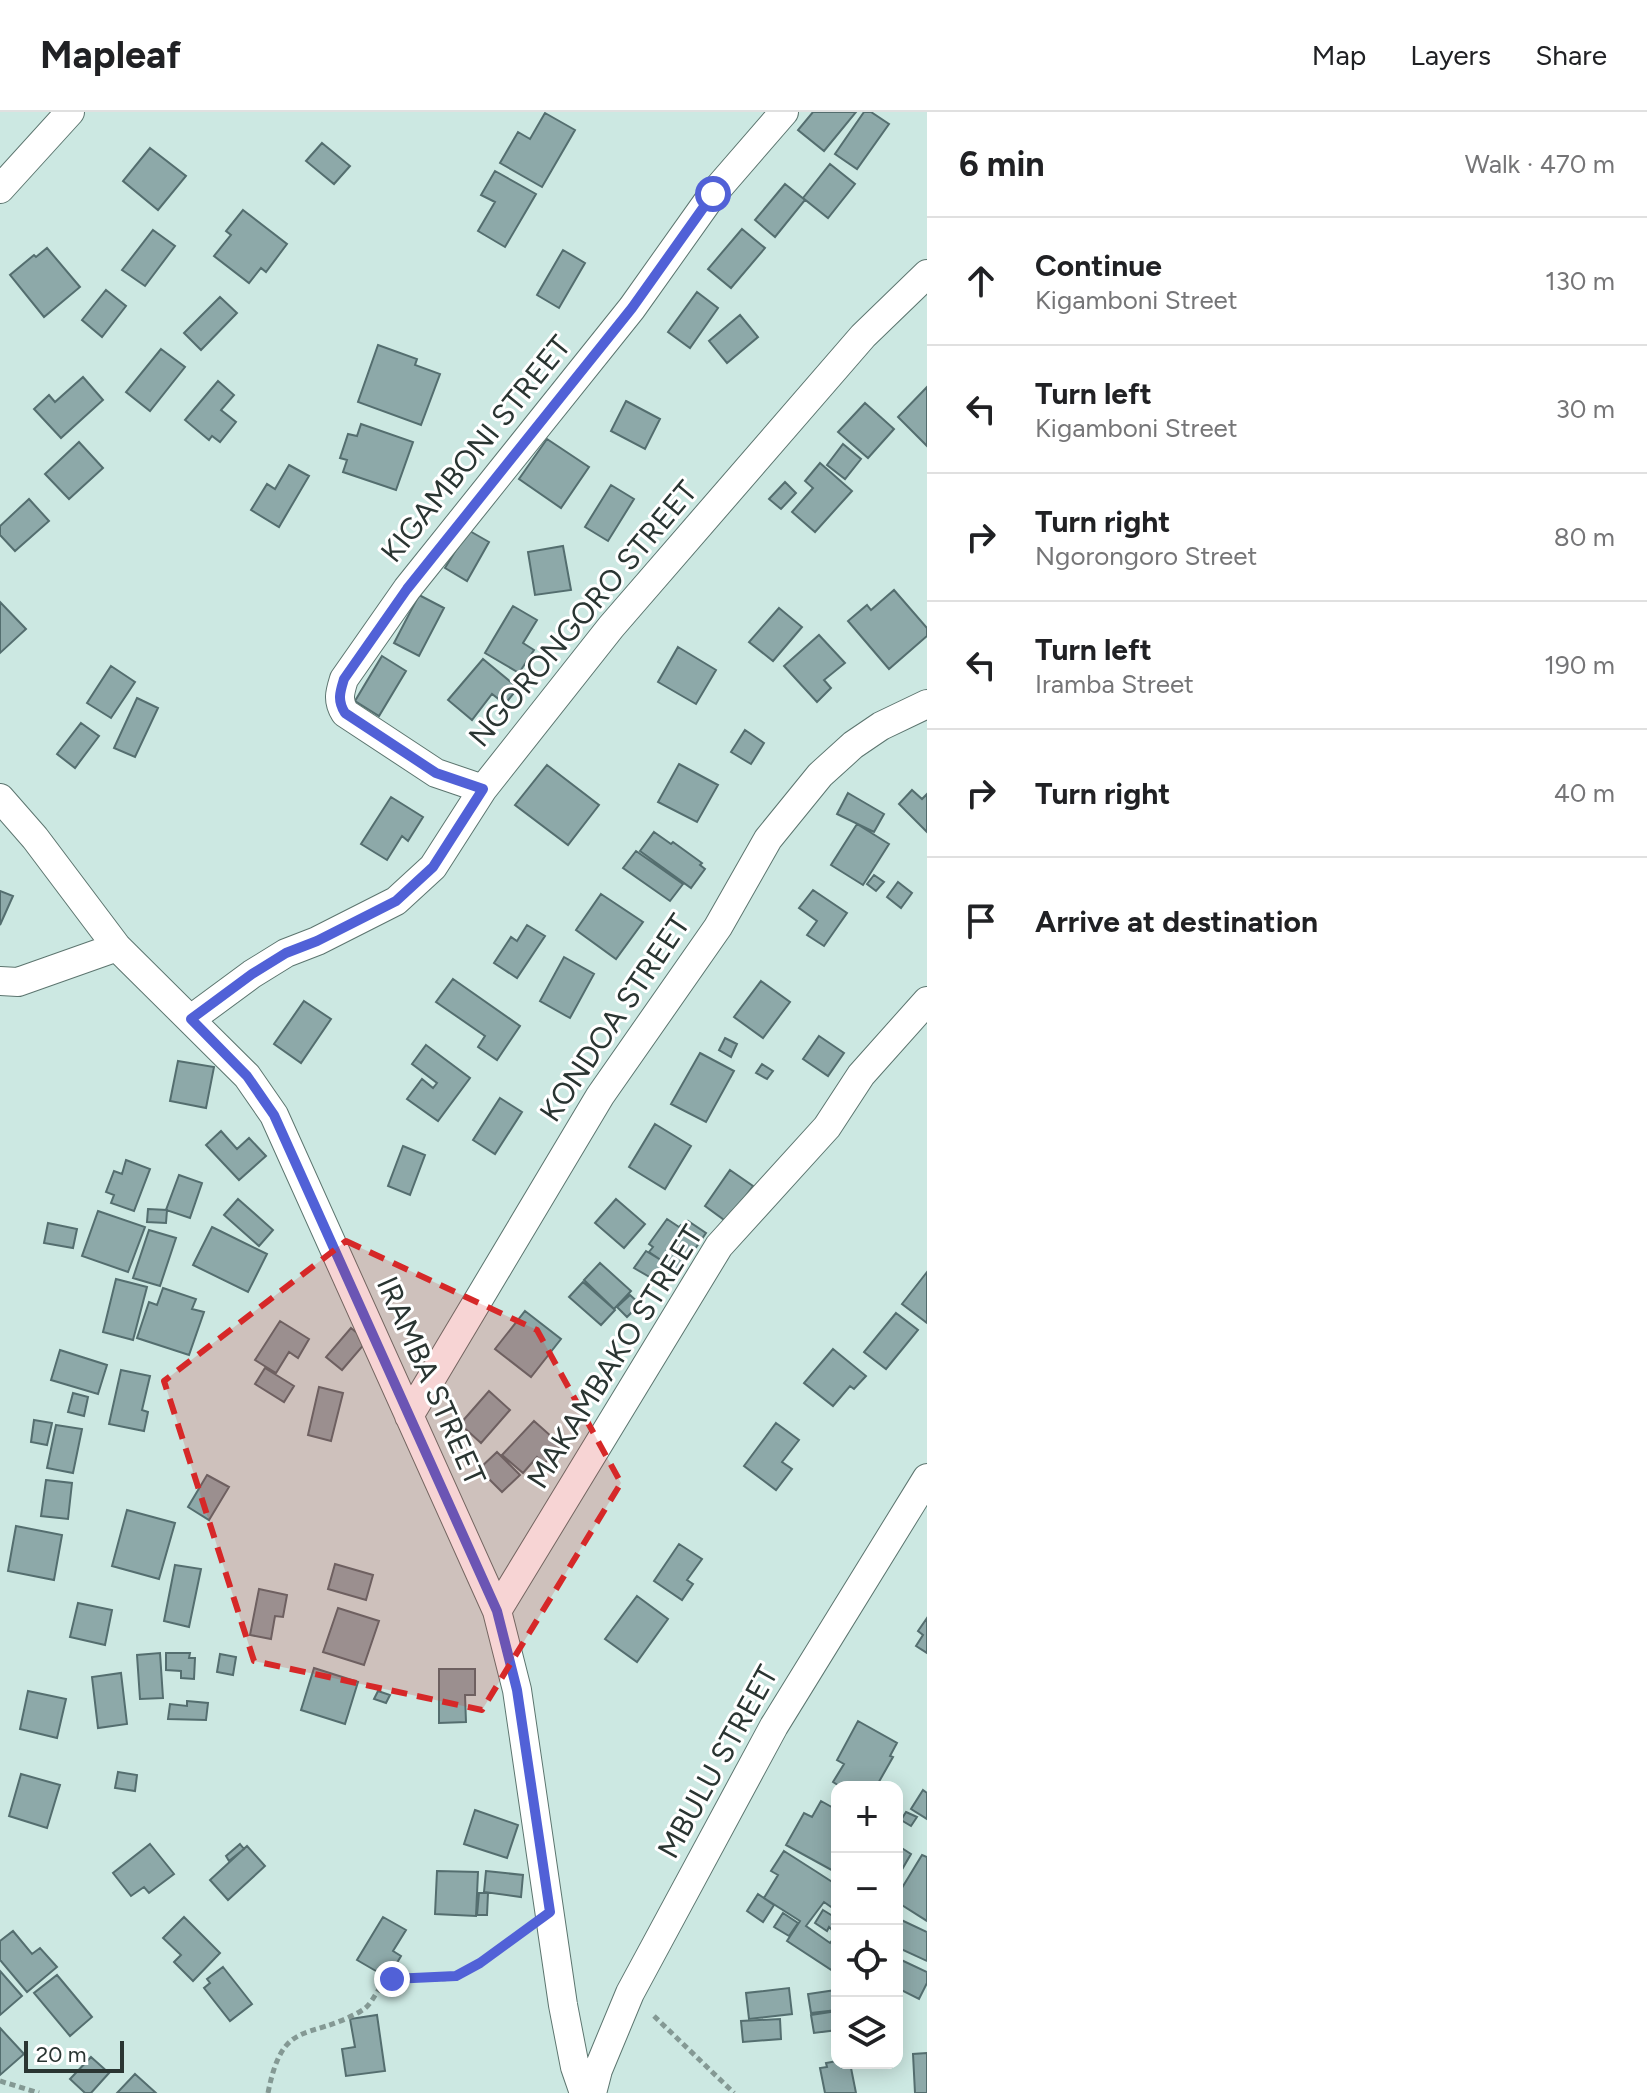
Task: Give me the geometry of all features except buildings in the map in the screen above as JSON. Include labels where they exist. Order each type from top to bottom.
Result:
[{"type":"street","points":[[0,189],[70,112]]},
{"type":"street","name":"KIGAMBONI STREET","points":[[483,789],[436,773],[345,713],[339,695],[344,679],[407,589],[632,308],[713,194],[784,112]]},
{"type":"street","name":"NGORONGORO STREET","points":[[191,1019],[286,953],[396,901],[433,867],[483,789],[620,616],[863,336],[927,274]]},
{"type":"street","name":"KONDOA STREET","points":[[409,1416],[600,1096],[718,927],[768,839],[820,775],[853,745],[881,726],[927,704]]},
{"type":"street","name":"IRAMBA STREET","points":[[0,798],[35,838],[117,947],[247,1076],[274,1115],[497,1611],[517,1690],[566,2021],[575,2067],[584,2093]]},
{"type":"street","points":[[0,981],[18,982],[117,947]]},
{"type":"street","name":"MAKAMBAKO STREET","points":[[497,1611],[719,1246],[827,1127],[861,1075],[927,1001]]},
{"type":"street","name":"MBULU STREET","points":[[592,2093],[598,2070],[630,1993],[774,1726],[927,1478]]},
{"type":"path","points":[[268,2093],[274,2064],[286,2043],[364,2009],[379,1987],[392,1979],[456,1976],[480,1963],[550,1912]]},
{"type":"path","points":[[630,1993],[734,2093]]},
{"type":"path","points":[[0,2081],[39,2093]]},
{"type":"highlighted area","points":[[346,1241],[537,1330],[621,1483],[482,1710],[254,1661],[164,1381]]},
{"type":"route","points":[[392,1979],[456,1976],[480,1963],[550,1912],[517,1690],[497,1611],[274,1115],[247,1076],[191,1019],[286,953],[396,901],[433,867],[483,789],[436,773],[345,713],[339,695],[344,679],[407,589],[632,308],[713,194]]}]
